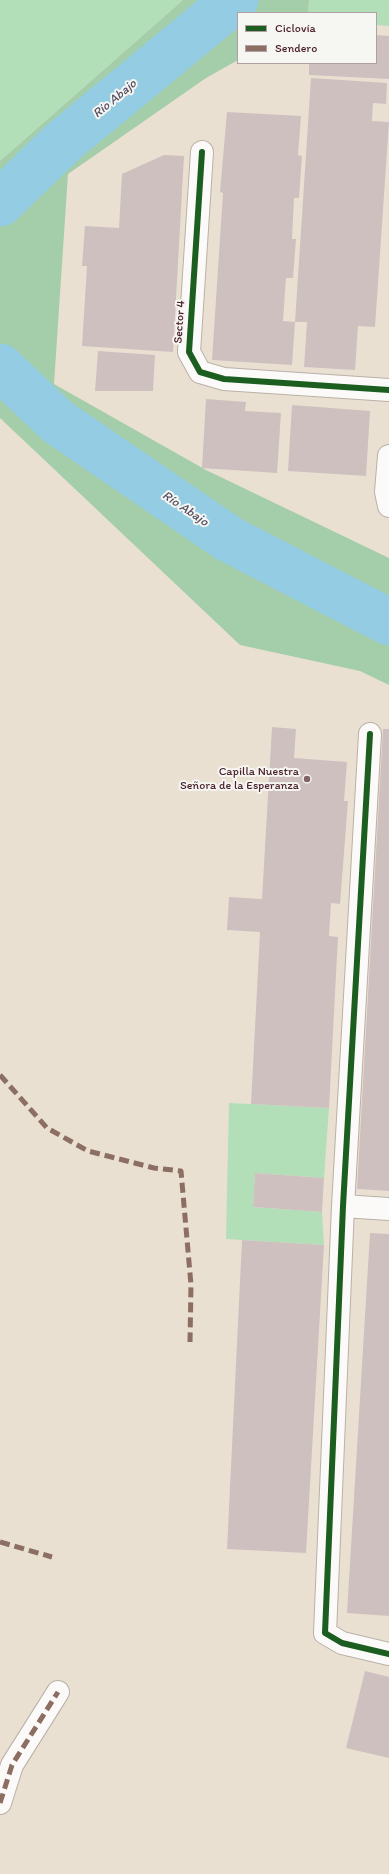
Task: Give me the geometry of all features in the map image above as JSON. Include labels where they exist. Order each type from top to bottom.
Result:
[{"type":"street","name":"Sector 4","points":[[202,152],[190,352],[200,372],[224,379],[389,390]]},
{"type":"street","points":[[389,456],[386,492],[389,506]]},
{"type":"street","points":[[370,734],[343,1206],[325,1633],[342,1643],[389,1654]]},
{"type":"street","points":[[343,1206],[389,1209]]},
{"type":"street","points":[[0,1803],[12,1764],[58,1692]]},
{"type":"green space","points":[[0,0],[183,0],[0,161]]},
{"type":"green space","points":[[183,0],[309,0],[308,12],[237,12],[237,61],[206,78],[68,174],[54,384],[206,470],[389,558],[389,685],[360,671],[240,645],[0,418],[0,161]]},
{"type":"green space","points":[[309,0],[389,0],[389,26],[377,25],[377,12],[308,12]]},
{"type":"green space","points":[[229,1103],[329,1108],[324,1178],[255,1173],[253,1207],[322,1212],[324,1245],[226,1239]]},
{"type":"building","points":[[377,35],[389,36],[389,79],[309,75],[309,64],[377,64]]},
{"type":"building","points":[[311,78],[387,83],[386,104],[373,103],[372,121],[389,122],[375,327],[358,326],[355,370],[304,367],[307,322],[295,322]]},
{"type":"building","points":[[227,112],[301,116],[298,155],[302,156],[299,198],[294,198],[292,239],[296,239],[293,278],[286,278],[283,321],[295,322],[292,365],[212,360],[223,193],[220,192]]},
{"type":"building","points":[[164,155],[184,156],[173,352],[82,346],[87,266],[82,266],[85,226],[119,228],[122,174]]},
{"type":"building","points":[[98,351],[155,355],[153,391],[95,391]]},
{"type":"building","points":[[206,399],[246,402],[245,411],[281,413],[277,473],[202,468]]},
{"type":"building","points":[[292,405],[370,411],[366,476],[288,471]]},
{"type":"building","points":[[272,727],[296,729],[294,758],[347,762],[344,801],[348,801],[340,904],[331,903],[329,936],[338,937],[329,1108],[251,1104],[260,932],[227,930],[229,897],[262,899]]},
{"type":"building","points":[[383,729],[389,729],[389,1191],[357,1189]]},
{"type":"building","points":[[255,1173],[324,1178],[322,1212],[253,1207]]},
{"type":"building","points":[[370,1233],[389,1234],[389,1616],[347,1613]]},
{"type":"building","points":[[242,1240],[324,1245],[306,1553],[227,1549]]},
{"type":"building","points":[[365,1671],[389,1677],[389,1758],[346,1748]]},
{"type":"waterway","name":"Río Abajo","points":[[0,203],[63,142],[235,0]]},
{"type":"waterway","name":"Río Abajo","points":[[0,367],[58,422],[229,539],[389,622]]},
{"type":"marked path","points":[[0,1075],[47,1128],[88,1151],[154,1168],[181,1171],[191,1285],[190,1342]]},
{"type":"marked path","points":[[0,1542],[52,1557]]},
{"type":"marked path","points":[[0,1803],[12,1765],[58,1692]]},
{"type":"cycle path","points":[[202,152],[189,352],[200,372],[224,379],[389,390]]},
{"type":"cycle path","points":[[370,734],[343,1206],[325,1633],[342,1643],[389,1654]]},
{"type":"place","name":"Capilla Nuestra Señora de la Esperanza","points":[[307,779]]}]
